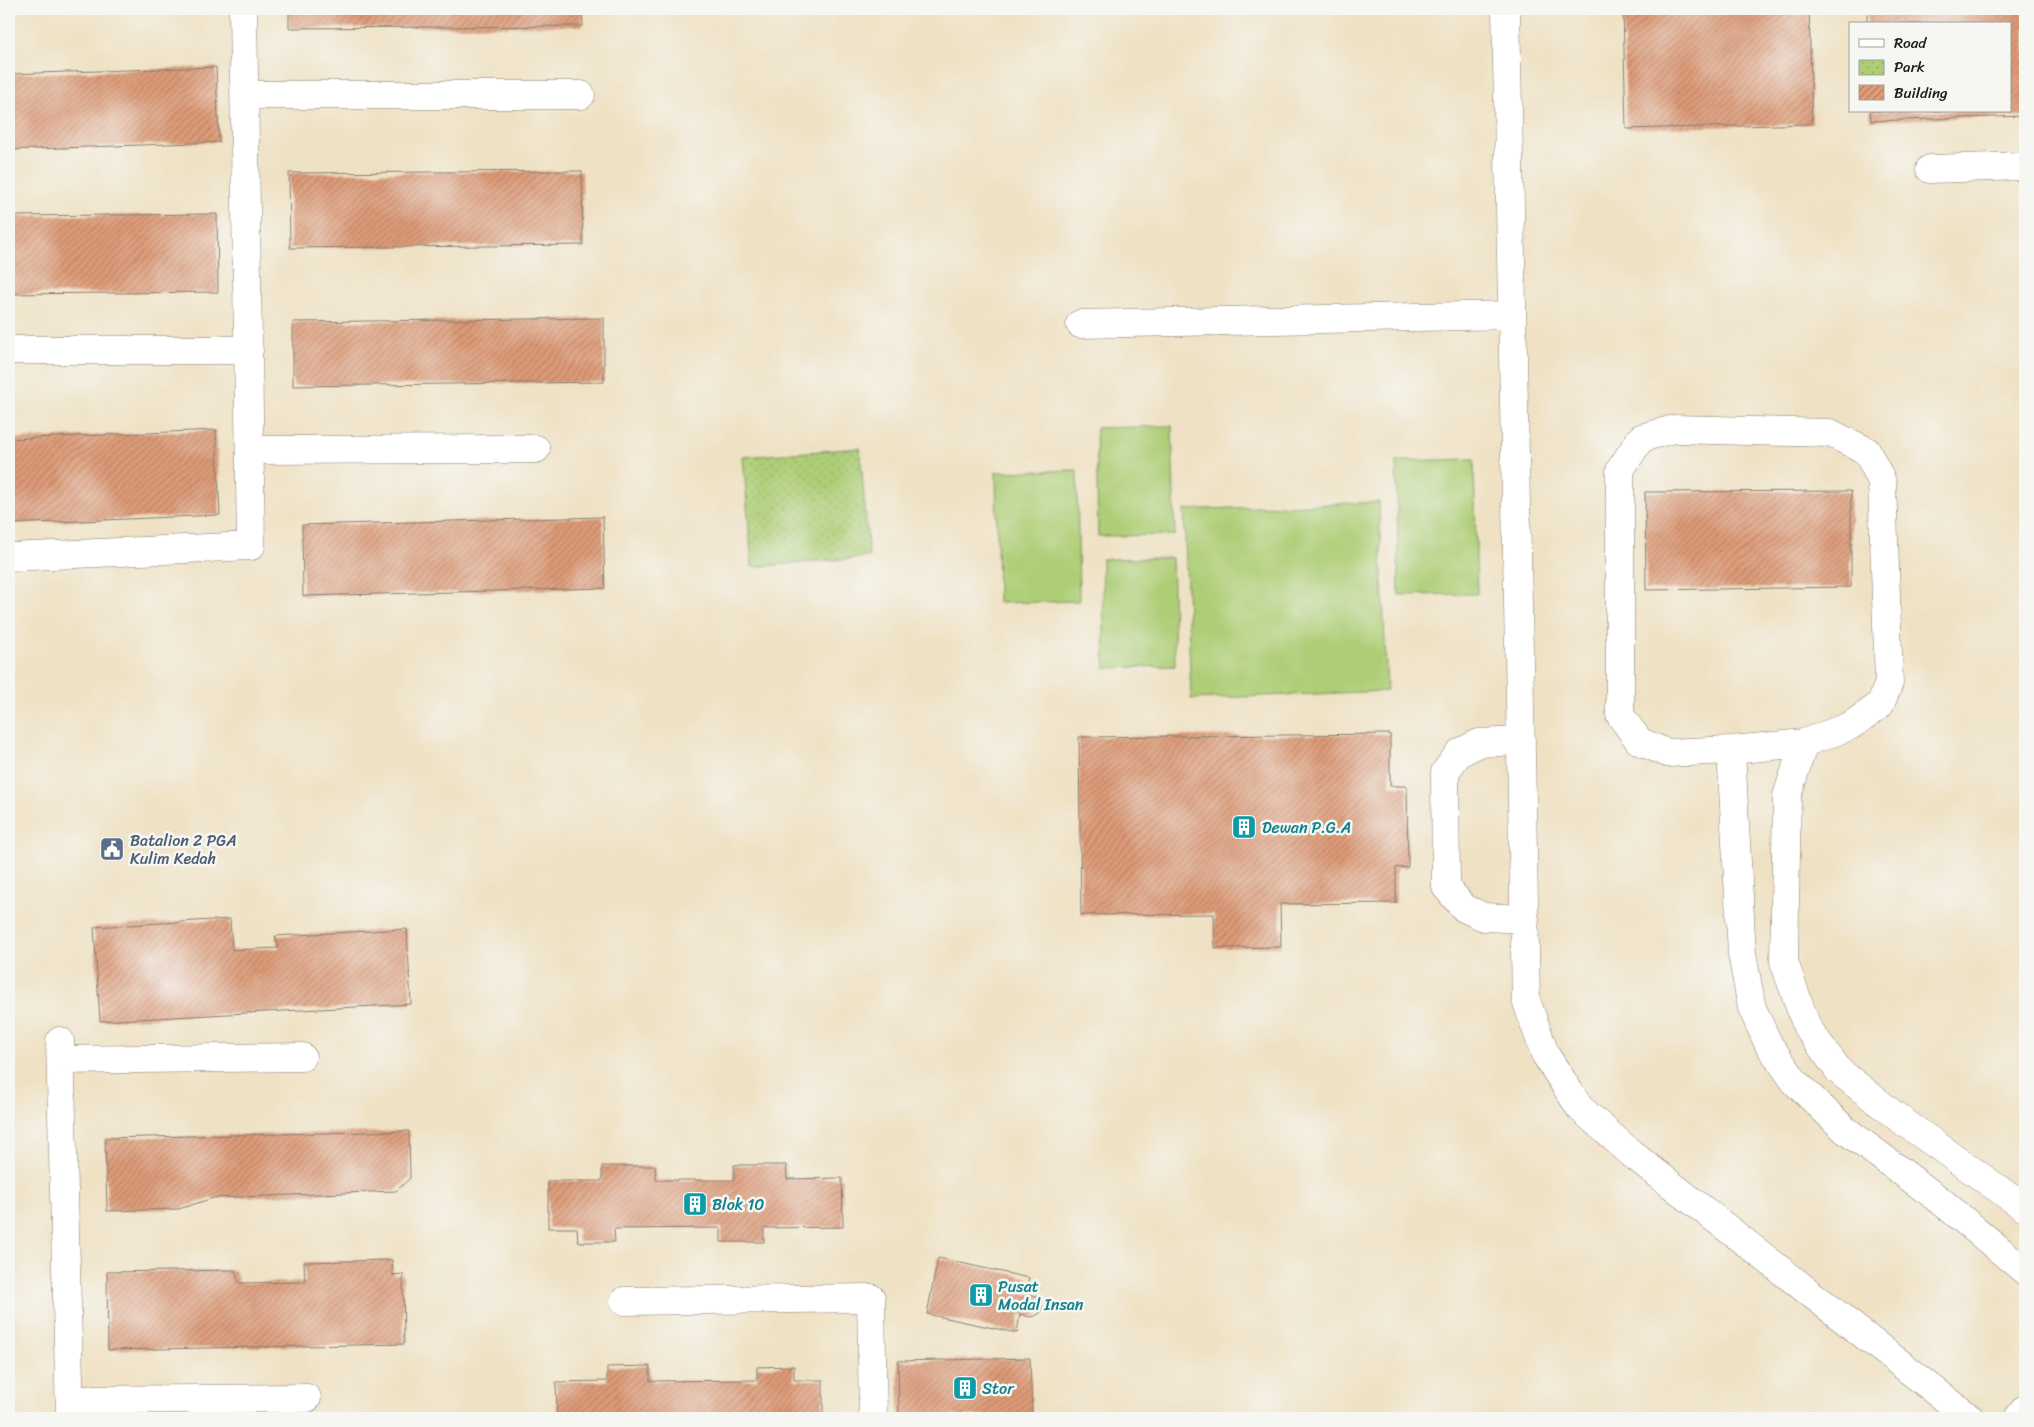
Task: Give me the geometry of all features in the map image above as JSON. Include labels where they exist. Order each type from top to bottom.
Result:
[{"type":"lane","points":[[9,557],[251,546],[243,9]]},
{"type":"lane","points":[[1506,9],[1526,1000],[1546,1054],[1580,1108],[1632,1154],[1970,1418]]},
{"type":"lane","points":[[245,95],[581,95]]},
{"type":"lane","points":[[1930,169],[2025,166]]},
{"type":"lane","points":[[1080,324],[1512,315]]},
{"type":"lane","points":[[9,350],[249,350]]},
{"type":"lane","points":[[1674,429],[1830,433],[1867,451],[1882,482],[1890,683],[1880,705],[1850,726],[1804,743],[1731,750],[1667,753],[1639,740],[1620,715],[1620,470],[1641,438],[1674,429]]},
{"type":"lane","points":[[250,450],[536,449]]},
{"type":"lane","points":[[1521,741],[1479,743],[1459,752],[1445,772],[1446,887],[1464,908],[1484,917],[1525,919]]},
{"type":"lane","points":[[1804,743],[1787,796],[1784,962],[1807,1027],[1839,1071],[1897,1116],[2025,1208]]},
{"type":"lane","points":[[1731,750],[1742,954],[1752,1008],[1769,1045],[1795,1082],[1844,1129],[1941,1201],[2025,1271]]},
{"type":"lane","points":[[302,1057],[60,1050],[70,1409],[307,1398]]},
{"type":"lane","points":[[624,1301],[871,1298],[873,1418]]},
{"type":"lane","points":[[2018,1418],[2025,1409]]},
{"type":"green space","points":[[1172,426],[1175,535],[1098,536],[1096,428]]},
{"type":"green space","points":[[860,448],[869,557],[752,567],[743,457]]},
{"type":"green space","points":[[1474,459],[1477,594],[1399,595],[1396,461]]},
{"type":"green space","points":[[1077,470],[1079,601],[998,603],[996,472]]},
{"type":"green space","points":[[1379,502],[1387,691],[1191,699],[1184,510]]},
{"type":"green space","points":[[1172,558],[1175,666],[1105,668],[1102,559]]},
{"type":"building","points":[[289,9],[582,9],[583,26],[289,28]]},
{"type":"building","points":[[1623,9],[1809,9],[1812,124],[1626,129]]},
{"type":"building","points":[[1867,9],[2025,9],[2025,116],[1871,121],[1870,112],[2012,112],[2012,22],[1867,22]]},
{"type":"building","points":[[216,67],[219,142],[9,150],[9,74]]},
{"type":"building","points":[[582,171],[583,245],[290,248],[289,173]]},
{"type":"building","points":[[217,214],[218,292],[9,294],[9,216]]},
{"type":"building","points":[[604,318],[604,382],[293,386],[293,322]]},
{"type":"building","points":[[216,430],[220,515],[9,524],[9,439]]},
{"type":"building","points":[[1851,491],[1851,587],[1646,590],[1645,492]]},
{"type":"building","points":[[603,517],[605,588],[303,596],[302,525]]},
{"type":"building","name":"Dewan P.G.A","points":[[1390,734],[1390,786],[1407,786],[1408,867],[1396,868],[1396,903],[1280,904],[1281,947],[1215,948],[1214,914],[1081,915],[1079,737]]},
{"type":"building","points":[[230,919],[232,950],[279,948],[275,936],[407,929],[411,1004],[100,1021],[94,927]]},
{"type":"building","points":[[409,1131],[410,1178],[396,1191],[213,1198],[179,1209],[107,1211],[105,1138]]},
{"type":"building","name":"Blok 10","points":[[734,1165],[786,1165],[787,1179],[842,1178],[843,1227],[764,1228],[764,1242],[721,1242],[721,1228],[614,1229],[615,1242],[578,1242],[577,1228],[548,1228],[548,1181],[602,1181],[602,1166],[655,1166],[656,1180],[734,1180]]},
{"type":"building","name":"Pusat Modal Insan","points":[[938,1258],[1029,1278],[1025,1293],[1039,1297],[1042,1307],[1040,1313],[1030,1317],[1020,1314],[1017,1333],[927,1314]]},
{"type":"building","points":[[392,1260],[393,1275],[403,1274],[404,1344],[108,1350],[107,1272],[235,1270],[239,1283],[305,1282],[304,1262]]},
{"type":"building","name":"Stor","points":[[1030,1358],[1032,1415],[899,1417],[898,1361]]},
{"type":"building","points":[[650,1366],[650,1381],[757,1380],[757,1367],[794,1366],[794,1380],[823,1380],[823,1418],[557,1418],[556,1382],[607,1381],[607,1367]]},
{"type":"place","name":"Dewan P.G.A","points":[[1244,827]]},
{"type":"place","name":"Batalion 2 PGA Kulim Kedah","points":[[112,849]]},
{"type":"place","name":"Blok 10","points":[[695,1204]]},
{"type":"place","name":"Pusat Modal Insan","points":[[981,1295]]},
{"type":"place","name":"Stor","points":[[965,1388]]}]
